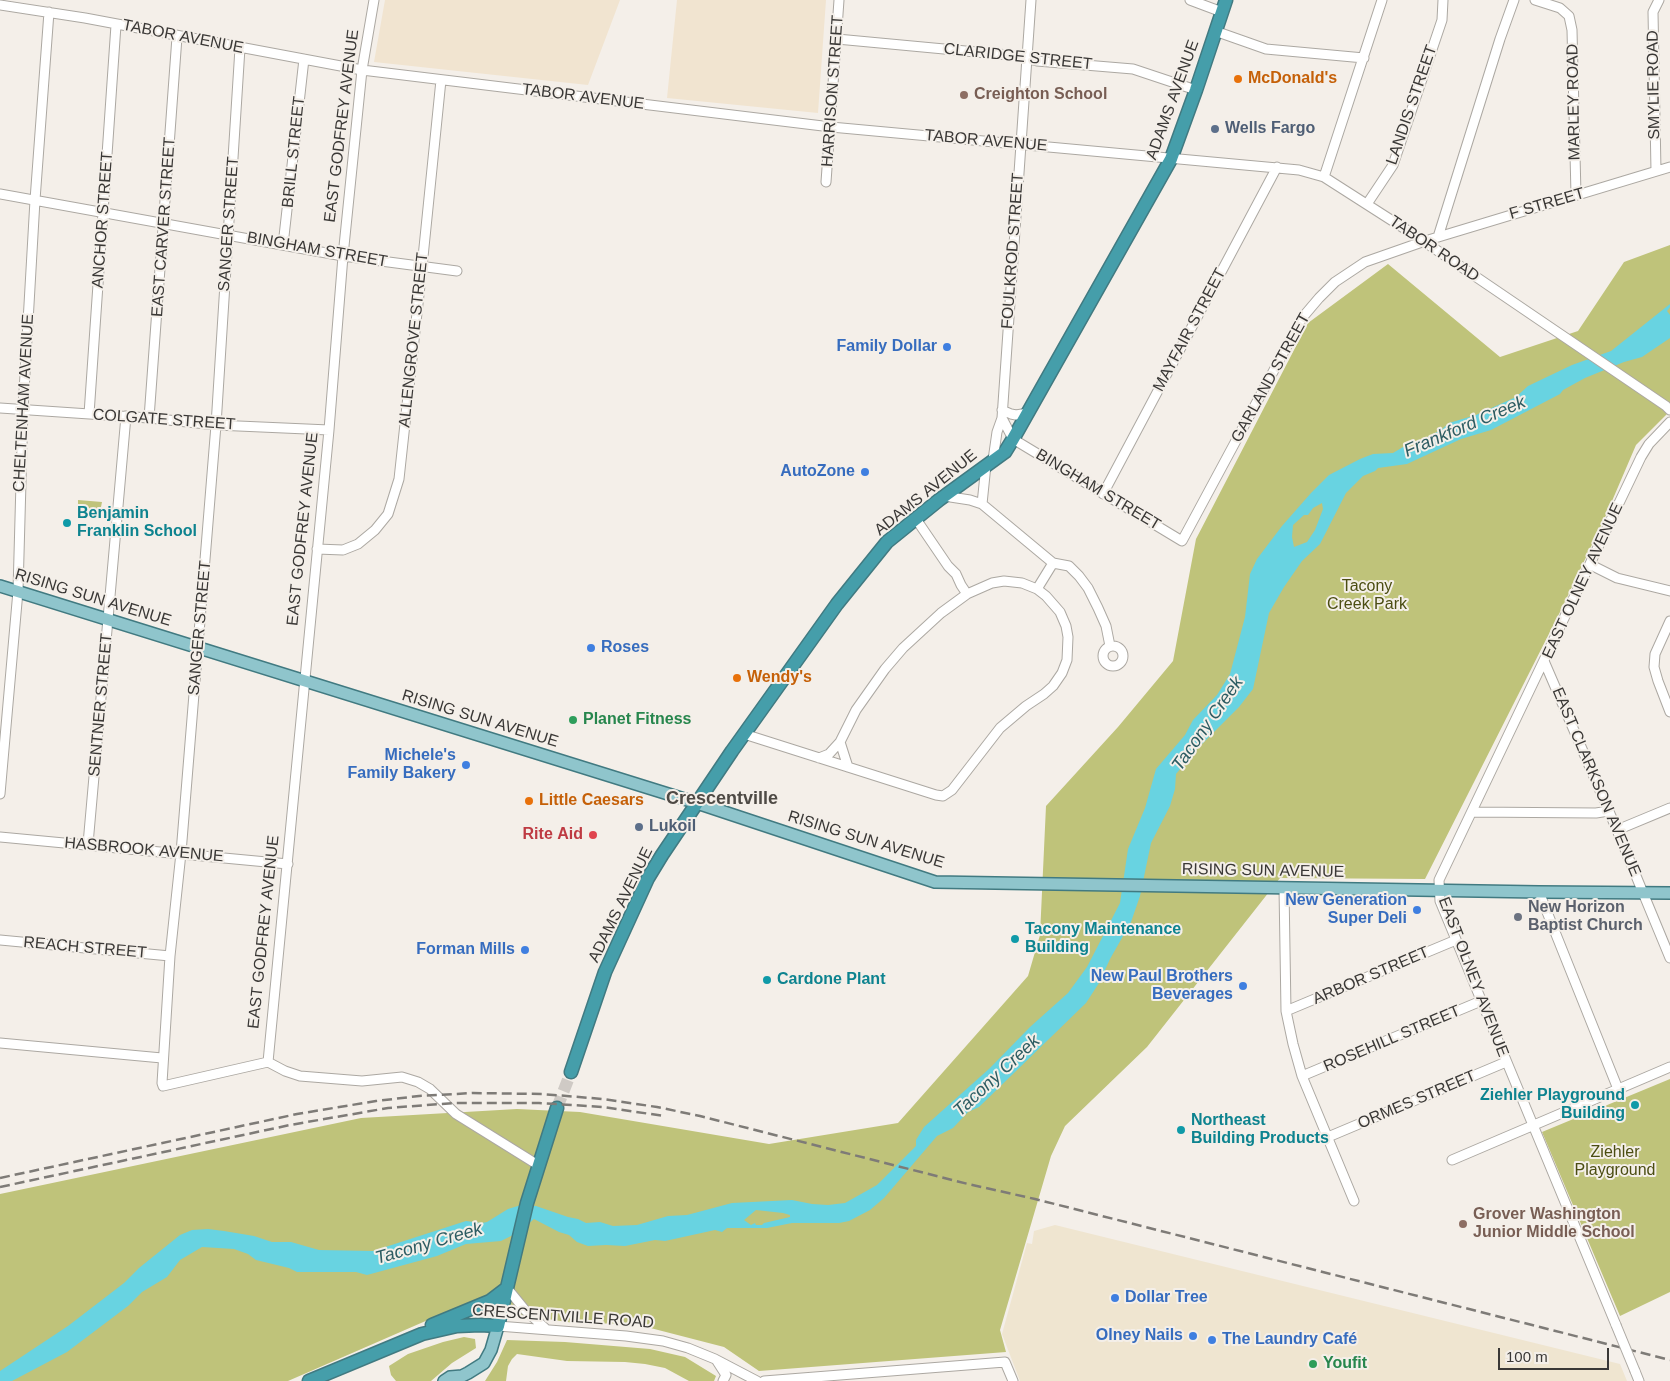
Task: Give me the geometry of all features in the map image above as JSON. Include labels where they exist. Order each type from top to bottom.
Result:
[{"type":"highway","name":"ADAMS AVENUE","points":[[571,1072],[605,972],[657,863],[744,734],[837,604],[887,542],[944,496],[1005,452],[1014,439],[1171,159],[1224,6]]},
{"type":"highway","points":[[498,1326],[538,1165],[557,1108]]},
{"type":"highway","points":[[372,1354],[423,1329],[490,1301],[507,1288]]},
{"type":"highway","name":"CRESCENTVILLE ROAD","points":[[309,1381],[422,1334],[466,1325],[498,1326]]},
{"type":"main road","name":"RISING SUN AVENUE","points":[[0,586],[696,803],[935,882],[1670,893]]},
{"type":"main road","points":[[444,1381],[450,1377],[460,1379],[479,1368],[488,1358],[498,1326]]},
{"type":"street","name":"EAST GODFREY AVENUE","points":[[268,1062],[316,549],[329,430],[343,256],[362,70],[374,0]]},
{"type":"street","name":"HARRISON STREET","points":[[826,182],[840,0]]},
{"type":"street","name":"FOULKROD STREET","points":[[982,504],[1002,414],[1031,0]]},
{"type":"street","points":[[1190,0],[1224,6]]},
{"type":"street","points":[[1324,176],[1382,0]]},
{"type":"street","name":"LANDIS STREET","points":[[1367,204],[1393,165],[1442,20],[1443,0]]},
{"type":"street","points":[[1438,237],[1514,0]]},
{"type":"street","name":"MARLEY ROAD","points":[[1535,0],[1560,8],[1569,16],[1572,30],[1576,195]]},
{"type":"street","name":"SMYLIE ROAD","points":[[1656,171],[1652,12],[1659,0]]},
{"type":"street","name":"TABOR AVENUE","points":[[0,5],[49,12],[362,70],[830,126],[1171,159]]},
{"type":"street","name":"CHELTENHAM AVENUE","points":[[0,794],[18,591],[22,409],[49,12]]},
{"type":"street","name":"ANCHOR STREET","points":[[89,414],[116,25]]},
{"type":"street","points":[[1215,31],[1266,49],[1364,58]]},
{"type":"street","name":"EAST CARVER STREET","points":[[149,418],[177,37]]},
{"type":"street","name":"CLARIDGE STREET","points":[[837,39],[1019,56],[1038,61],[1133,69],[1196,90]]},
{"type":"street","name":"SANGER STREET","points":[[240,48],[216,425],[161,1079],[163,1086],[268,1062]]},
{"type":"street","name":"BRILL STREET","points":[[283,246],[304,59]]},
{"type":"street","name":"ALLENGROVE STREET","points":[[316,549],[343,550],[358,544],[375,530],[388,514],[399,479],[441,80]]},
{"type":"street","name":"TABOR ROAD","points":[[1171,159],[1277,167],[1324,176],[1425,241],[1670,410]]},
{"type":"street","name":"MAYFAIR STREET","points":[[1102,494],[1277,167]]},
{"type":"street","name":"F STREET","points":[[1425,241],[1670,167]]},
{"type":"street","name":"BINGHAM STREET","points":[[0,194],[228,234],[283,246],[457,272]]},
{"type":"street","name":"GARLAND STREET","points":[[1182,541],[1302,318],[1318,298],[1335,282],[1365,262],[1425,241]]},
{"type":"street","name":"COLGATE STREET","points":[[0,408],[126,416],[216,425],[329,430]]},
{"type":"street","points":[[1014,439],[1002,414],[1028,413]]},
{"type":"street","name":"SENTNER STREET","points":[[88,844],[126,416]]},
{"type":"street","name":"EAST OLNEY AVENUE","points":[[1639,1381],[1440,900],[1439,880],[1642,457],[1649,444],[1670,422]]},
{"type":"street","name":"BINGHAM STREET","points":[[1014,439],[1182,541]]},
{"type":"street","points":[[944,496],[982,504],[1053,563],[1068,566],[1088,588],[1106,626],[1110,646]]},
{"type":"street","points":[[916,518],[948,566],[956,574],[967,594]]},
{"type":"street","points":[[1037,589],[1053,563]]},
{"type":"street","points":[[1591,565],[1617,578],[1670,591]]},
{"type":"street","points":[[744,734],[819,758],[936,795],[943,796],[952,790],[1000,728],[1053,686],[1062,673],[1067,660],[1068,650],[1066,626],[1060,612],[1052,601],[1037,589],[1022,584],[1004,581],[983,586],[967,594],[928,624],[903,648],[885,668],[856,710],[840,742],[829,754],[819,758]]},
{"type":"street","points":[[1670,621],[1655,654],[1654,667],[1670,712]]},
{"type":"street","name":"EAST CLARKSON AVENUE","points":[[1544,661],[1618,830],[1670,958]]},
{"type":"street","points":[[840,742],[848,767]]},
{"type":"street","points":[[1618,830],[1670,808]]},
{"type":"street","points":[[1472,812],[1596,814],[1609,811]]},
{"type":"street","name":"HASBROOK AVENUE","points":[[0,837],[288,864]]},
{"type":"street","points":[[1284,888],[1286,1011],[1293,1044],[1302,1076],[1354,1201]]},
{"type":"street","points":[[1539,892],[1618,1089]]},
{"type":"street","name":"REACH STREET","points":[[0,940],[170,956]]},
{"type":"street","name":"ARBOR STREET","points":[[1286,1011],[1456,940]]},
{"type":"street","name":"ROSEHILL STREET","points":[[1302,1076],[1481,1001]]},
{"type":"street","points":[[0,1043],[162,1058]]},
{"type":"street","points":[[268,1062],[300,1076],[362,1081],[402,1077],[418,1082],[430,1088],[456,1114],[538,1165]]},
{"type":"street","name":"ORMES STREET","points":[[1328,1137],[1506,1062]]},
{"type":"street","points":[[1452,1160],[1670,1067]]},
{"type":"street","points":[[507,1288],[525,1310],[546,1330]]},
{"type":"street","name":"CRESCENTVILLE ROAD","points":[[498,1326],[626,1336],[663,1341],[688,1348],[715,1359],[757,1381]]},
{"type":"street","points":[[715,1359],[726,1375],[722,1381]]},
{"type":"street","points":[[764,1381],[1005,1362],[1013,1381]]},
{"type":"shaded area","points":[[385,0],[620,0],[588,85],[374,62]]},
{"type":"shaded area","points":[[677,0],[826,0],[818,113],[667,98]]},
{"type":"shaded area","points":[[1055,1225],[1620,1364],[1627,1381],[1020,1381],[1002,1334],[1027,1243],[1032,1244],[1034,1231]]},
{"type":"green space","name":"Tacony Creek Park","points":[[1670,245],[1670,411],[1636,445],[1606,515],[1561,610],[1425,879],[1280,878],[1147,1047],[1065,1126],[1051,1156],[1000,1330],[1006,1352],[759,1371],[724,1347],[635,1324],[574,1323],[460,1306],[288,1381],[0,1381],[0,1194],[361,1118],[517,1109],[580,1112],[769,1144],[898,1123],[1028,976],[1040,935],[1046,806],[1118,727],[1173,661],[1196,539],[1308,323],[1388,264],[1500,357],[1578,331],[1624,262]]},
{"type":"green space","points":[[78,500],[102,502],[100,512],[88,515],[85,510],[78,508]]},
{"type":"green space","name":"Ziehler Playground","points":[[1670,1079],[1670,1292],[1620,1316],[1542,1132]]},
{"type":"green space","points":[[464,1337],[475,1339],[476,1348],[452,1363],[431,1381],[396,1381],[391,1375],[389,1366],[408,1354]]},
{"type":"green space","points":[[507,1340],[565,1342],[650,1349],[685,1357],[716,1376],[714,1381],[689,1381],[665,1368],[645,1364],[567,1361],[517,1354],[508,1366],[506,1381],[485,1381],[497,1362]]},
{"type":"water","points":[[1670,304],[1667,311],[1670,315],[1670,338],[1642,357],[1624,362],[1585,378],[1563,390],[1560,394],[1491,430],[1461,439],[1407,464],[1378,468],[1363,476],[1346,493],[1320,544],[1302,561],[1269,613],[1253,689],[1239,707],[1197,749],[1176,774],[1175,789],[1170,806],[1151,843],[1140,896],[1131,922],[1099,983],[1086,1003],[979,1107],[968,1112],[953,1128],[937,1136],[884,1198],[870,1210],[849,1221],[839,1223],[792,1223],[767,1228],[727,1228],[722,1232],[715,1230],[665,1241],[655,1240],[625,1246],[588,1246],[534,1219],[519,1232],[501,1241],[466,1244],[437,1256],[367,1275],[356,1272],[297,1272],[289,1268],[256,1260],[248,1254],[234,1249],[202,1247],[180,1260],[167,1277],[142,1292],[128,1306],[67,1352],[12,1381],[0,1381],[0,1371],[68,1326],[124,1283],[139,1268],[180,1235],[192,1230],[224,1231],[254,1236],[272,1242],[291,1242],[319,1250],[373,1251],[466,1221],[487,1222],[508,1209],[521,1205],[536,1206],[586,1223],[600,1222],[613,1226],[637,1225],[668,1216],[687,1215],[732,1203],[792,1200],[828,1205],[845,1203],[877,1185],[916,1146],[916,1140],[924,1127],[990,1068],[1030,1027],[1068,993],[1087,967],[1120,903],[1128,849],[1145,808],[1156,769],[1185,735],[1193,720],[1217,695],[1230,674],[1245,617],[1250,574],[1257,559],[1282,526],[1311,493],[1329,475],[1360,459],[1373,454],[1393,453],[1403,447],[1415,447],[1449,423],[1476,415],[1516,397],[1528,386],[1572,365],[1611,351]],"holes":[[[1322,503],[1323,509],[1315,530],[1307,542],[1294,547],[1292,537],[1293,525]],[[756,1210],[783,1213],[790,1215],[790,1217],[762,1225],[756,1225],[755,1223],[751,1225],[744,1220]]]},
{"type":"tunnel","points":[[557,1108],[571,1072]]},
{"type":"railway","points":[[0,1178],[297,1114],[376,1101],[473,1093],[542,1094],[603,1099],[700,1116],[1670,1360]]},
{"type":"railway","points":[[0,1187],[290,1125],[388,1108],[455,1103],[539,1103],[603,1107],[664,1116]]},
{"type":"place","name":"McDonald's","points":[[1238,79]]},
{"type":"place","name":"Creighton School","points":[[964,95]]},
{"type":"place","name":"Wells Fargo","points":[[1215,129]]},
{"type":"place","name":"Family Dollar","points":[[947,347]]},
{"type":"place","name":"AutoZone","points":[[865,472]]},
{"type":"place","name":"Benjamin Franklin School","points":[[67,523]]},
{"type":"place","name":"Roses","points":[[591,648]]},
{"type":"place","name":"Wendy's","points":[[737,678]]},
{"type":"place","name":"Planet Fitness","points":[[573,720]]},
{"type":"place","name":"Michele's Family Bakery","points":[[466,765]]},
{"type":"place","name":"Little Caesars","points":[[529,801]]},
{"type":"place","name":"Lukoil","points":[[639,827]]},
{"type":"place","name":"Rite Aid","points":[[593,835]]},
{"type":"place","name":"New Generation Super Deli","points":[[1417,910]]},
{"type":"place","name":"New Horizon Baptist Church","points":[[1518,917]]},
{"type":"place","name":"Tacony Maintenance Building","points":[[1015,939]]},
{"type":"place","name":"Forman Mills","points":[[525,950]]},
{"type":"place","name":"Cardone Plant","points":[[767,980]]},
{"type":"place","name":"New Paul Brothers Beverages","points":[[1243,986]]},
{"type":"place","name":"Ziehler Playground Building","points":[[1635,1105]]},
{"type":"place","name":"Northeast Building Products","points":[[1181,1130]]},
{"type":"place","name":"Grover Washington Junior Middle School","points":[[1463,1224]]},
{"type":"place","name":"Dollar Tree","points":[[1115,1298]]},
{"type":"place","name":"Olney Nails","points":[[1193,1336]]},
{"type":"place","name":"The Laundry Café","points":[[1212,1340]]},
{"type":"place","name":"Youfit","points":[[1313,1364]]},
{"type":"district","name":"Crescentville","points":[[722,799]]},
{"type":"water label","name":"Frankford Creek","points":[[1465,427]]},
{"type":"water label","name":"Tacony Creek","points":[[1208,724]]},
{"type":"water label","name":"Tacony Creek","points":[[997,1076]]},
{"type":"water label","name":"Tacony Creek","points":[[429,1244]]}]
